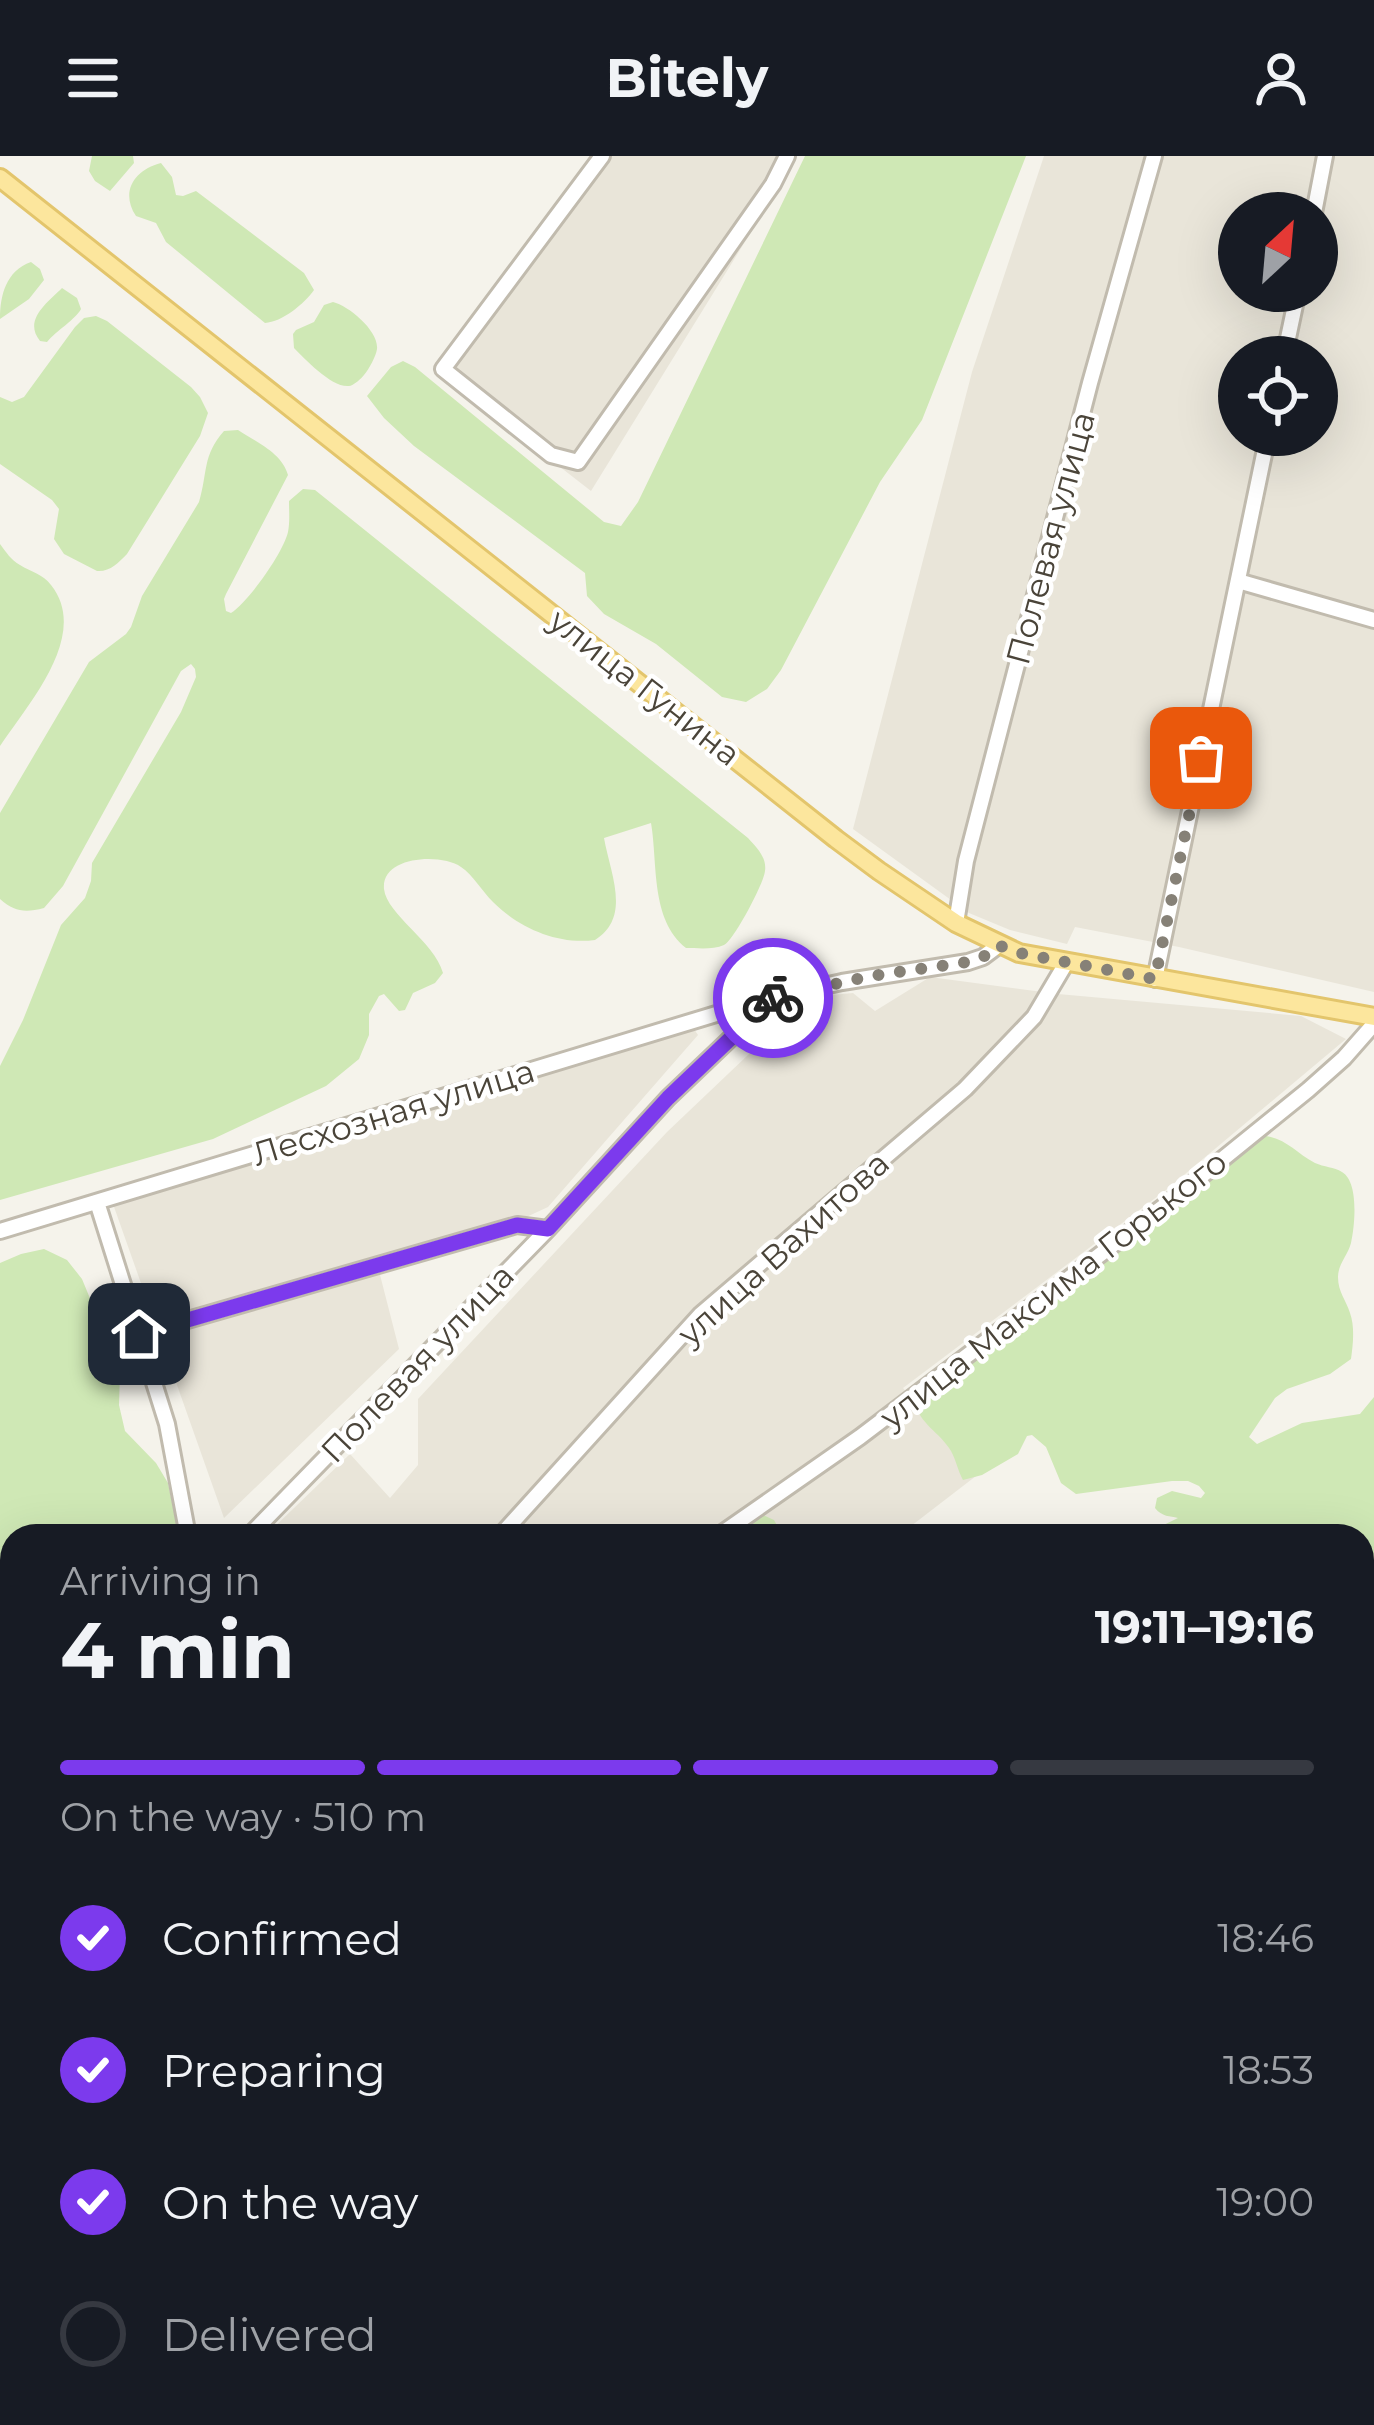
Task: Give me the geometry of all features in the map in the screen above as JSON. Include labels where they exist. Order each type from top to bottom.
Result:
[{"type":"main road","name":"улица Гунина","points":[[0,178],[836,839],[956,923],[1019,953],[1374,1020]]},
{"type":"street","points":[[602,156],[443,369],[551,455],[578,462],[773,184],[787,156]]},
{"type":"street","name":"Полевая улица","points":[[956,923],[966,861],[1154,156]]},
{"type":"street","points":[[1318,192],[1325,156]]},
{"type":"street","points":[[1155,979],[1264,456]]},
{"type":"street","points":[[1238,581],[1374,620]]},
{"type":"street","points":[[774,997],[968,962],[998,945]]},
{"type":"street","name":"улица Вахитова","points":[[511,1524],[701,1314],[965,1089],[1034,1017],[1066,963]]},
{"type":"street","name":"Полевая улица","points":[[261,1524],[548,1229],[668,1098],[774,997]]},
{"type":"street","name":"Лесхозная улица","points":[[6,1230],[774,997]]},
{"type":"street","name":"улица Максима Горького","points":[[735,1524],[860,1437],[1172,1200],[1309,1090],[1344,1058],[1374,1020]]},
{"type":"street","points":[[97,1202],[166,1424],[186,1524]]},
{"type":"street","points":[[139,1334],[517,1225],[548,1229]]},
{"type":"shaded area","points":[[606,156],[793,156],[777,190],[591,491],[443,376]]},
{"type":"shaded area","points":[[1044,156],[1374,156],[1374,992],[1075,927],[1067,944],[1010,930],[969,913],[853,829],[972,372]]},
{"type":"shaded area","points":[[930,977],[1301,1016],[1346,1039],[1166,1190],[903,1388],[976,1476],[914,1524],[277,1524],[350,1454],[390,1498],[418,1465],[418,1399],[667,1132],[809,997],[853,993],[875,1011]]},
{"type":"shaded area","points":[[694,1029],[698,1035],[548,1207],[481,1238],[379,1271],[399,1349],[224,1518],[113,1204]]},
{"type":"green space","points":[[92,156],[133,156],[134,163],[110,191],[89,171]]},
{"type":"green space","points":[[805,156],[1026,156],[922,420],[880,482],[781,670],[767,689],[746,702],[722,697],[656,644],[604,614],[587,596],[585,573],[414,446],[367,396],[391,367],[403,361],[415,367],[604,522],[621,526],[638,502]]},
{"type":"green space","points":[[161,163],[172,177],[176,195],[196,191],[304,273],[314,290],[310,295],[285,316],[265,323],[166,242],[156,223],[136,216],[129,199],[132,183],[143,171]]},
{"type":"green space","points":[[31,262],[44,280],[29,299],[0,319],[6,285]]},
{"type":"green space","points":[[62,288],[77,298],[81,309],[47,342],[40,341],[36,319]]},
{"type":"green space","points":[[333,302],[362,320],[376,342],[368,369],[349,386],[327,378],[294,348],[296,330],[314,322],[324,305]]},
{"type":"green space","points":[[96,316],[191,387],[208,413],[200,436],[127,554],[110,568],[97,571],[64,554],[54,539],[59,509],[52,500],[0,464],[0,397],[12,402],[24,397],[75,327],[84,318]]},
{"type":"green space","points":[[238,430],[274,454],[288,475],[226,594],[226,611],[231,613],[247,598],[280,552],[288,532],[289,501],[303,489],[315,490],[748,838],[763,857],[763,877],[729,941],[715,948],[686,948],[674,936],[661,907],[651,823],[604,838],[616,907],[606,930],[595,940],[567,940],[527,927],[452,863],[427,859],[402,864],[386,878],[387,899],[443,973],[435,983],[413,993],[405,1010],[399,1011],[384,994],[379,996],[369,1014],[369,1035],[359,1059],[326,1086],[213,1139],[0,1200],[0,1066],[61,925],[85,898],[92,863],[181,712],[195,669],[191,664],[181,671],[63,886],[44,908],[20,910],[0,899],[0,813],[89,662],[131,627],[142,596],[199,502],[212,448],[224,431]]},
{"type":"green space","points":[[0,544],[14,561],[51,585],[64,625],[51,669],[0,746]]},
{"type":"green space","points":[[1257,1135],[1282,1141],[1347,1177],[1354,1205],[1352,1235],[1338,1277],[1352,1318],[1351,1359],[1330,1374],[1275,1398],[1249,1437],[1257,1444],[1302,1423],[1360,1414],[1374,1397],[1374,1524],[1166,1524],[1178,1518],[1158,1511],[1157,1498],[1172,1491],[1201,1498],[1205,1493],[1199,1486],[1172,1481],[1076,1494],[1061,1483],[1046,1447],[1032,1435],[1018,1454],[963,1480],[951,1451],[921,1416],[914,1401],[922,1393],[1169,1211]]},
{"type":"green space","points":[[44,1249],[67,1260],[82,1279],[120,1371],[119,1405],[125,1431],[168,1483],[177,1524],[0,1524],[0,1263]]},
{"type":"green space","points":[[763,1515],[776,1524],[745,1524]]},
{"type":"way so far","points":[[773,998],[871,976],[968,962],[998,945],[1155,979],[1201,758]]},
{"type":"route","points":[[139,1334],[517,1225],[548,1229],[668,1098],[773,998]]}]
